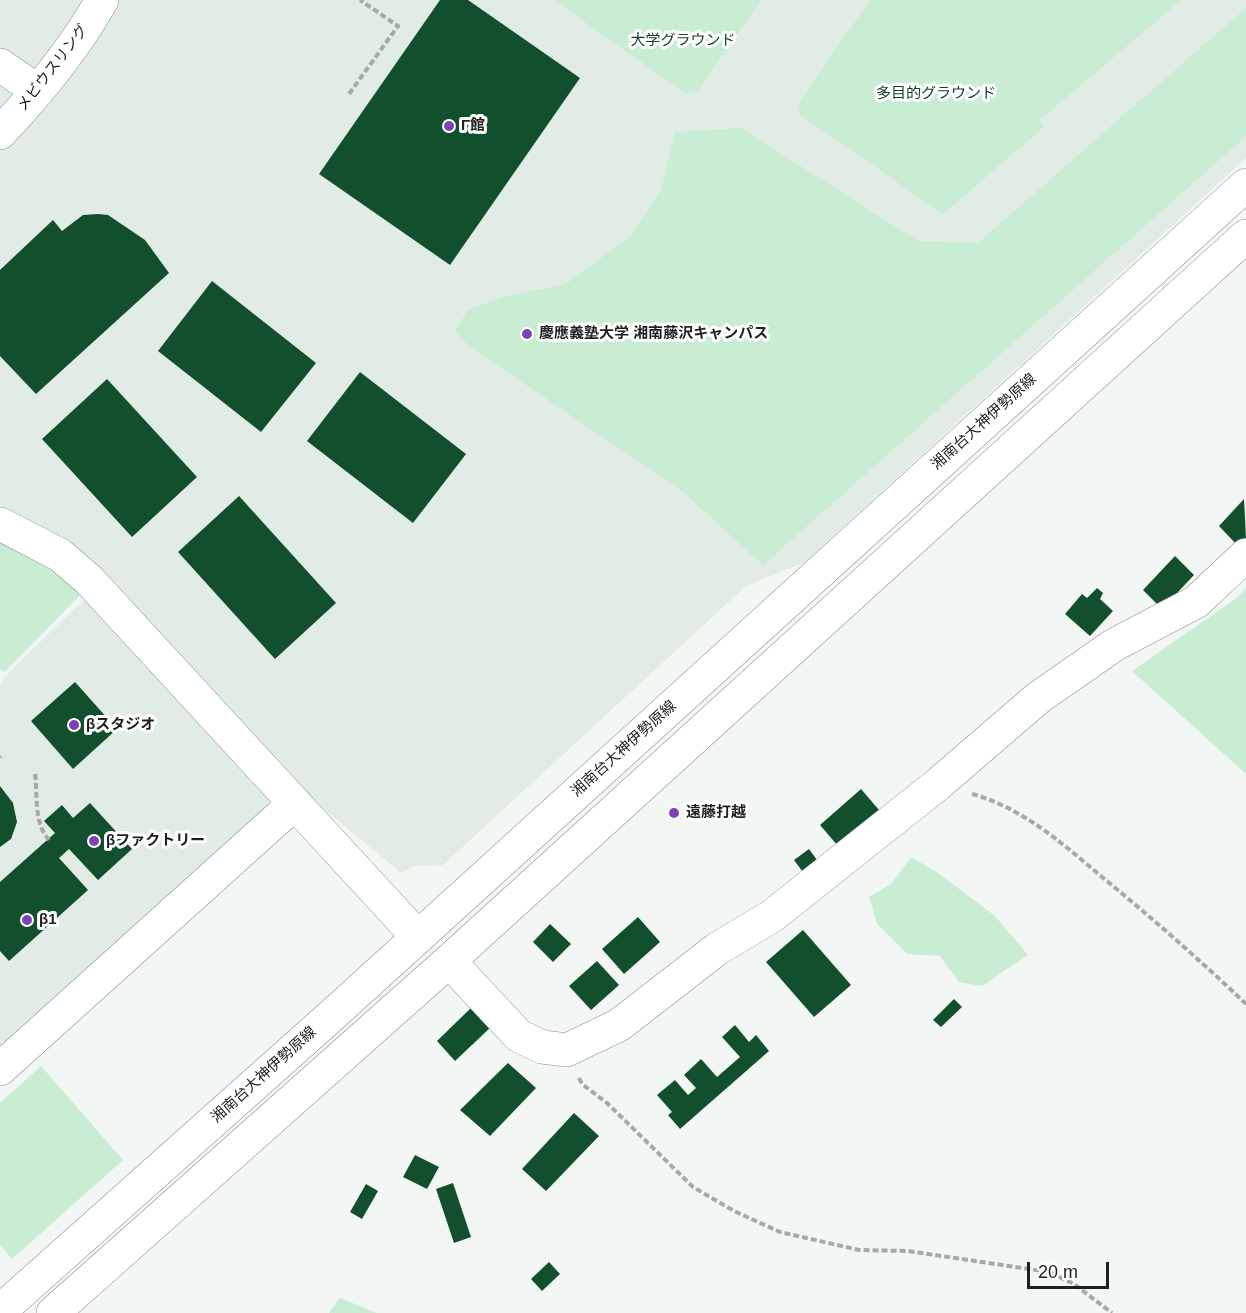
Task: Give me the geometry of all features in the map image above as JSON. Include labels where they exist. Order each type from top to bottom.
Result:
[{"type":"street","name":"メビウスリング","points":[[0,133],[38,91],[91,21],[102,0]]},
{"type":"street","points":[[0,65],[38,91]]},
{"type":"street","name":"湘南台大神伊勢原線","points":[[0,1311],[1246,185]]},
{"type":"street","points":[[53,1313],[449,961],[1246,236]]},
{"type":"street","points":[[0,524],[60,555],[90,580],[417,936]]},
{"type":"street","points":[[449,961],[519,1036],[542,1047],[567,1050],[619,1025],[717,949],[772,916],[937,785],[1038,698],[1114,645],[1196,603],[1246,555]]},
{"type":"street","points":[[0,1069],[295,803]]},
{"type":"path","points":[[349,94],[398,26],[360,0]]},
{"type":"path","points":[[35,774],[39,822],[42,832],[49,840]]},
{"type":"path","points":[[937,785],[985,798],[1019,813],[1049,833],[1143,910],[1246,1005]]},
{"type":"path","points":[[567,1050],[582,1084],[607,1102],[693,1187],[734,1211],[780,1232],[859,1250],[908,1251],[1049,1272],[1074,1284],[1112,1313]]},
{"type":"shaded area","name":"慶應義塾大学 湘南藤沢キャンパス","points":[[0,0],[1246,0],[1246,158],[805,562],[746,586],[443,865],[414,866],[401,873],[306,794],[0,509]]},
{"type":"shaded area","points":[[89,595],[270,795],[268,811],[0,1050],[0,686],[5,676]]},
{"type":"green space","name":"大学グラウンド","points":[[554,0],[761,0],[697,91],[686,94]]},
{"type":"green space","name":"多目的グラウンド","points":[[870,0],[1181,0],[1040,120],[1044,127],[943,214],[799,114],[798,104]]},
{"type":"green space","points":[[1246,8],[1246,136],[763,565],[681,490],[470,347],[455,331],[468,310],[503,297],[566,284],[632,235],[661,191],[675,132],[741,128],[918,241],[978,243]]},
{"type":"green space","points":[[0,539],[64,576],[82,593],[5,672],[0,669]]},
{"type":"green space","points":[[1246,588],[1246,774],[1132,671],[1238,597]]},
{"type":"green space","points":[[911,857],[938,873],[995,916],[1028,955],[982,986],[959,982],[940,956],[907,954],[877,924],[869,897],[892,883]]},
{"type":"green space","points":[[41,1066],[123,1160],[12,1259],[0,1245],[0,1103]]},
{"type":"green space","points":[[340,1298],[377,1313],[329,1313]]},
{"type":"building","name":"Γ館","points":[[440,0],[468,0],[580,78],[450,265],[319,174]]},
{"type":"building","points":[[83,215],[108,215],[145,240],[169,273],[36,394],[0,356],[0,270],[53,220],[62,231]]},
{"type":"building","points":[[212,281],[316,363],[261,432],[158,351]]},
{"type":"building","points":[[360,372],[466,454],[413,523],[307,441]]},
{"type":"building","points":[[107,379],[197,477],[132,537],[42,439]]},
{"type":"building","points":[[239,496],[336,603],[275,659],[178,552]]},
{"type":"building","points":[[1244,499],[1246,538],[1238,546],[1219,526]]},
{"type":"building","points":[[1175,556],[1194,575],[1162,609],[1143,590]]},
{"type":"building","points":[[1097,588],[1103,593],[1100,599],[1113,611],[1090,636],[1065,614],[1082,594],[1087,598]]},
{"type":"building","name":"βスタジオ","points":[[75,682],[117,729],[73,769],[31,721]]},
{"type":"building","points":[[0,786],[13,803],[17,822],[11,839],[0,847]]},
{"type":"building","points":[[861,789],[885,817],[844,853],[820,825]]},
{"type":"building","name":"β1","points":[[90,803],[132,849],[98,880],[69,849],[59,858],[88,890],[9,961],[0,951],[0,882],[55,833],[44,821],[62,805],[73,818]]},
{"type":"building","points":[[809,849],[820,864],[805,875],[794,860]]},
{"type":"building","points":[[638,917],[660,942],[624,974],[602,949]]},
{"type":"building","points":[[550,924],[571,944],[553,962],[533,942]]},
{"type":"building","points":[[803,930],[851,985],[814,1017],[766,962]]},
{"type":"building","points":[[597,961],[619,985],[591,1010],[569,986]]},
{"type":"building","points":[[954,999],[962,1007],[941,1027],[933,1020]]},
{"type":"building","points":[[473,1006],[492,1026],[455,1061],[437,1041]]},
{"type":"building","points":[[735,1025],[749,1042],[756,1035],[769,1051],[680,1129],[668,1115],[672,1112],[657,1095],[675,1080],[688,1095],[696,1088],[684,1075],[701,1059],[717,1077],[740,1057],[722,1037]]},
{"type":"building","points":[[508,1063],[536,1088],[490,1136],[460,1110]]},
{"type":"building","points":[[574,1113],[599,1136],[546,1191],[522,1169]]},
{"type":"building","points":[[415,1155],[439,1167],[427,1189],[403,1177]]},
{"type":"building","points":[[453,1183],[471,1237],[454,1243],[436,1189]]},
{"type":"building","points":[[366,1184],[378,1191],[362,1219],[350,1212]]},
{"type":"building","points":[[549,1262],[560,1274],[542,1291],[531,1279]]},
{"type":"place","name":"Γ館","points":[[449,126]]},
{"type":"place","name":"慶應義塾大学 湘南藤沢キャンパス","points":[[527,334]]},
{"type":"place","name":"βスタジオ","points":[[74,725]]},
{"type":"place","name":"遠藤打越","points":[[674,813]]},
{"type":"place","name":"βファクトリー","points":[[94,841]]},
{"type":"place","name":"β1","points":[[27,920]]}]
